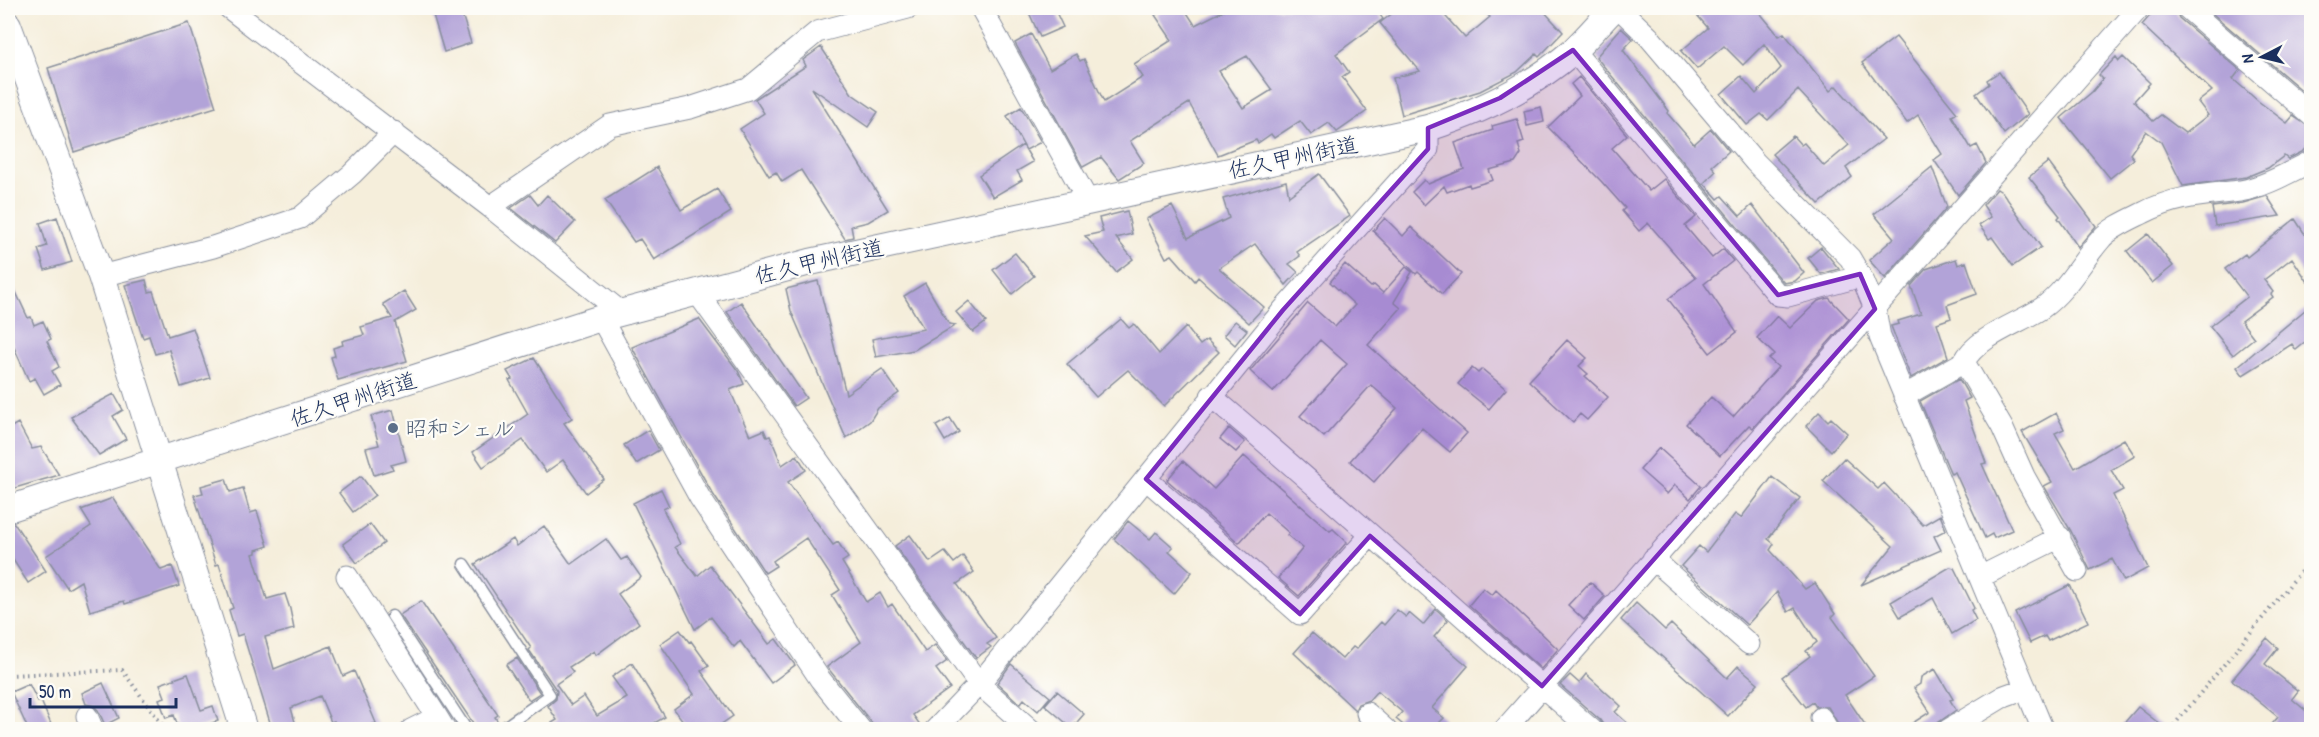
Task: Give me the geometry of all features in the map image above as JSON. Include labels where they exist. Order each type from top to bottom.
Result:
[{"type":"street","points":[[229,8],[490,207],[611,316],[700,498],[820,679],[861,729]]},
{"type":"street","points":[[490,207],[610,125],[690,108],[748,89],[817,32],[908,8]]},
{"type":"street","points":[[981,8],[1088,201]]},
{"type":"street","name":"佐久甲州街道","points":[[8,509],[611,316],[696,291],[810,262],[1428,128],[1475,112],[1530,82],[1573,50],[1614,8]]},
{"type":"street","points":[[1619,8],[1649,37],[1755,162],[1850,258],[1860,274],[1875,309],[1880,337],[2043,729]]},
{"type":"street","points":[[1506,729],[2139,8]]},
{"type":"street","points":[[2187,8],[2312,116]]},
{"type":"street","points":[[8,25],[101,276],[161,459],[244,729]]},
{"type":"street","points":[[1573,50],[1778,295],[1788,296],[1851,279],[1860,274]]},
{"type":"street","points":[[935,729],[979,684],[1283,310],[1428,149],[1428,128]]},
{"type":"street","points":[[101,276],[213,247],[300,218],[352,174],[394,132]]},
{"type":"street","points":[[1904,396],[1964,362],[1967,356],[1989,339],[2045,306],[2077,272],[2102,237],[2142,213],[2177,199],[2242,190],[2288,173],[2312,161]]},
{"type":"street","points":[[696,291],[979,684],[1031,729]]},
{"type":"street","points":[[1964,362],[2002,427],[2024,476],[2077,571]]},
{"type":"street","points":[[1211,396],[1318,487],[1370,536],[1592,729]]},
{"type":"street","points":[[1146,479],[1300,614],[1370,536]]},
{"type":"street","points":[[1980,577],[2060,537]]},
{"type":"street","points":[[1653,559],[1749,644]]},
{"type":"street","points":[[347,576],[441,723],[411,729]]},
{"type":"street","points":[[1948,729],[2004,696],[2026,688]]},
{"type":"street","points":[[1367,713],[1386,729]]},
{"type":"lane","points":[[464,564],[550,695],[500,729]]},
{"type":"lane","points":[[392,616],[467,729]]},
{"type":"path","points":[[2170,729],[2312,558]]},
{"type":"path","points":[[8,675],[122,670],[166,729]]},
{"type":"highlighted area","points":[[1573,50],[1778,295],[1860,274],[1875,309],[1542,686],[1370,536],[1300,614],[1146,479],[1283,310],[1428,149],[1428,128],[1500,98]]},
{"type":"building","points":[[431,8],[460,8],[471,43],[444,52]]},
{"type":"building","points":[[1027,8],[1054,8],[1063,27],[1040,37]]},
{"type":"building","points":[[1167,8],[1184,8],[1195,25],[1229,8],[1375,8],[1383,19],[1336,54],[1349,72],[1342,77],[1367,111],[1337,132],[1329,123],[1311,135],[1300,121],[1274,138],[1271,134],[1258,143],[1256,140],[1218,155],[1189,103],[1130,141],[1144,163],[1119,179],[1101,157],[1083,167],[1015,43],[1031,34],[1050,69],[1076,54],[1080,61],[1084,59],[1104,102],[1143,77],[1134,64],[1172,40],[1155,15]],"holes":[[[1247,56],[1272,90],[1243,108],[1219,71]]]},
{"type":"building","points":[[1399,8],[1438,8],[1465,38],[1490,17],[1481,8],[1541,8],[1563,32],[1539,57],[1536,54],[1517,72],[1480,91],[1402,115],[1393,78],[1420,71],[1380,23]]},
{"type":"building","points":[[1691,8],[1756,8],[1779,36],[1784,33],[1830,91],[1836,86],[1884,139],[1846,168],[1852,177],[1819,204],[1772,154],[1793,136],[1801,145],[1804,143],[1824,166],[1849,145],[1798,90],[1768,120],[1761,114],[1747,125],[1721,94],[1741,76],[1756,94],[1781,68],[1764,44],[1743,65],[1724,46],[1697,69],[1681,51],[1708,28]]},
{"type":"building","points":[[2163,8],[2175,8],[2179,18],[2240,70],[2233,79],[2258,101],[2287,123],[2293,116],[2312,128],[2312,141],[2304,151],[2288,159],[2284,156],[2268,168],[2246,177],[2183,186],[2161,142],[2146,131],[2130,154],[2134,159],[2110,178],[2061,118],[2092,92],[2103,79],[2099,75],[2116,57],[2119,61],[2123,57],[2150,83],[2134,101],[2153,121],[2161,115],[2185,133],[2208,115],[2198,102],[2212,91],[2142,25],[2154,11],[2157,14]]},
{"type":"building","points":[[2206,8],[2312,8],[2312,99]]},
{"type":"building","points":[[189,23],[216,107],[74,152],[48,68]]},
{"type":"building","points":[[1621,28],[1633,39],[1623,50],[1669,111],[1667,113],[1694,144],[1711,129],[1729,151],[1712,166],[1716,171],[1704,183],[1718,199],[1722,196],[1740,216],[1752,205],[1804,273],[1795,281],[1784,283],[1596,57]]},
{"type":"building","points":[[1896,37],[1957,113],[1952,116],[1971,148],[1977,145],[1986,163],[1958,195],[1934,160],[1942,154],[1918,115],[1907,123],[1862,63]]},
{"type":"building","points":[[821,47],[852,94],[878,112],[868,127],[812,88],[888,210],[868,222],[851,226],[853,237],[845,239],[801,170],[782,182],[776,172],[769,176],[740,129],[764,113],[755,99],[806,66],[803,60]]},
{"type":"building","points":[[1999,72],[2028,114],[2004,134],[1976,94],[1989,84],[1987,80]]},
{"type":"building","points":[[1579,77],[1627,135],[1612,148],[1649,191],[1664,179],[1696,217],[1685,226],[1712,258],[1723,249],[1733,261],[1704,284],[1737,332],[1710,353],[1668,299],[1696,278],[1648,223],[1639,231],[1622,211],[1625,208],[1548,127],[1580,96],[1571,84]]},
{"type":"building","points":[[1021,107],[1041,142],[1026,150],[1007,116]]},
{"type":"building","points":[[1541,107],[1544,122],[1527,126],[1524,111]]},
{"type":"building","points":[[1517,119],[1524,142],[1518,144],[1521,154],[1515,163],[1489,170],[1493,180],[1470,187],[1469,184],[1447,192],[1444,186],[1424,205],[1412,192],[1424,180],[1428,184],[1464,169],[1455,143],[1493,130],[1492,126]]},
{"type":"building","points":[[1023,145],[1033,162],[1017,171],[1022,180],[993,197],[979,175]]},
{"type":"building","points":[[2048,162],[2096,226],[2078,247],[2058,218],[2060,216],[2029,177]]},
{"type":"building","points":[[657,167],[681,210],[717,189],[731,212],[654,260],[640,239],[634,242],[605,200]]},
{"type":"building","points":[[1932,167],[1947,207],[1885,278],[1869,260],[1894,238],[1874,214]]},
{"type":"building","points":[[1319,174],[1350,216],[1297,252],[1300,256],[1289,264],[1298,272],[1286,285],[1255,244],[1219,268],[1264,307],[1249,323],[1198,277],[1195,281],[1172,255],[1166,258],[1146,219],[1172,206],[1188,238],[1229,218],[1223,199],[1286,181],[1289,196]]},
{"type":"building","points":[[1997,189],[2003,193],[2041,247],[2013,266],[1992,237],[1989,239],[1979,225],[1991,217],[1983,205]]},
{"type":"building","points":[[530,195],[538,205],[547,195],[575,222],[555,243],[511,208]]},
{"type":"building","points":[[2267,196],[2280,216],[2215,226],[2212,207],[2243,203]]},
{"type":"building","points":[[1127,211],[1132,234],[1116,238],[1133,259],[1116,272],[1085,236],[1103,232],[1099,218]]},
{"type":"building","points":[[57,217],[72,262],[45,270],[38,249],[47,246],[40,223]]},
{"type":"building","points":[[1385,218],[1403,236],[1411,227],[1461,274],[1442,294],[1418,272],[1416,274],[1373,231]]},
{"type":"building","points":[[2295,219],[2312,245],[2312,288],[2292,258],[2264,280],[2273,292],[2271,294],[2273,297],[2241,321],[2254,338],[2233,355],[2210,326],[2247,297],[2225,269],[2245,254],[2247,257]]},
{"type":"building","points":[[2148,234],[2173,266],[2152,283],[2127,251]]},
{"type":"building","points":[[1821,247],[1839,269],[1821,274],[1808,258]]},
{"type":"building","points":[[1015,253],[1034,276],[1012,294],[993,270]]},
{"type":"building","points":[[1956,259],[1958,265],[1966,262],[1977,294],[1947,305],[1951,318],[1937,323],[1948,357],[1911,378],[1891,326],[1899,324],[1898,321],[1921,314],[1911,286],[1926,269]]},
{"type":"building","points":[[1345,264],[1371,287],[1374,285],[1383,293],[1406,267],[1412,272],[1394,302],[1401,308],[1368,345],[1467,433],[1450,452],[1422,428],[1374,482],[1350,461],[1397,408],[1371,385],[1324,437],[1300,416],[1347,364],[1320,340],[1273,392],[1250,371],[1308,303],[1335,327],[1355,305],[1330,282]]},
{"type":"building","points":[[8,275],[28,318],[31,317],[34,325],[43,321],[51,339],[47,341],[59,367],[52,371],[60,385],[44,394],[35,378],[29,381],[8,334]]},
{"type":"building","points":[[146,280],[149,292],[153,291],[168,336],[193,328],[210,378],[181,387],[169,350],[155,354],[149,336],[143,338],[125,285]]},
{"type":"building","points":[[818,281],[846,394],[882,369],[899,393],[878,408],[870,421],[846,438],[791,311],[786,289]]},
{"type":"building","points":[[925,283],[949,324],[956,325],[914,350],[876,357],[872,339],[924,329],[904,296]]},
{"type":"building","points":[[404,291],[416,310],[395,322],[407,361],[338,380],[331,357],[335,356],[333,348],[343,345],[342,341],[364,335],[361,327],[392,318],[383,304]]},
{"type":"building","points":[[1829,298],[1849,319],[1753,428],[1749,425],[1720,456],[1686,424],[1711,397],[1733,417],[1778,367],[1769,359],[1774,354],[1757,338],[1777,316],[1790,328],[1818,301]]},
{"type":"building","points":[[969,301],[986,322],[973,332],[956,312]]},
{"type":"building","points":[[741,302],[806,398],[794,406],[727,312]]},
{"type":"building","points":[[2312,304],[2312,337],[2296,350],[2292,344],[2243,375],[2237,367]]},
{"type":"building","points":[[699,319],[738,371],[744,384],[730,390],[750,436],[764,430],[767,437],[770,436],[782,465],[797,455],[806,470],[788,482],[833,545],[838,542],[848,558],[842,562],[866,602],[880,593],[888,607],[892,604],[925,652],[935,645],[947,661],[936,669],[950,688],[913,715],[923,729],[874,729],[871,722],[827,667],[861,642],[832,595],[840,590],[806,538],[773,561],[776,566],[765,573],[711,491],[632,347]]},
{"type":"building","points":[[1121,319],[1129,328],[1134,324],[1159,354],[1186,327],[1200,345],[1207,340],[1219,352],[1164,406],[1128,370],[1096,397],[1067,364]]},
{"type":"building","points":[[1235,321],[1247,330],[1235,345],[1224,335]]},
{"type":"building","points":[[1567,340],[1587,358],[1579,366],[1588,374],[1585,376],[1608,397],[1587,420],[1580,414],[1573,422],[1529,381]]},
{"type":"building","points":[[534,358],[572,418],[564,423],[604,479],[586,493],[563,460],[546,472],[523,440],[483,467],[473,452],[528,414],[509,380],[512,379],[507,371]]},
{"type":"building","points":[[1472,368],[1478,373],[1482,369],[1506,389],[1489,409],[1458,384]]},
{"type":"building","points":[[1959,379],[1970,398],[1964,401],[1986,463],[1982,464],[2012,530],[1994,538],[1992,534],[1985,538],[1955,472],[1951,474],[1920,401]]},
{"type":"building","points":[[114,394],[123,410],[113,416],[126,439],[99,455],[71,417]]},
{"type":"building","points":[[393,410],[406,461],[391,465],[393,469],[374,475],[366,448],[379,445],[371,416]]},
{"type":"building","points":[[1819,412],[1828,421],[1831,418],[1847,433],[1831,451],[1806,426]]},
{"type":"building","points":[[2056,413],[2064,429],[2055,433],[2075,468],[2124,439],[2135,456],[2111,470],[2123,490],[2113,495],[2148,568],[2124,581],[2112,559],[2090,570],[2071,531],[2044,486],[2052,482],[2022,432]]},
{"type":"building","points":[[950,418],[959,432],[945,441],[936,426]]},
{"type":"building","points":[[18,423],[32,449],[41,447],[59,475],[8,490],[8,429]]},
{"type":"building","points":[[1229,428],[1245,442],[1236,452],[1220,439]]},
{"type":"building","points":[[648,430],[659,450],[636,464],[624,445]]},
{"type":"building","points":[[1659,448],[1701,486],[1690,499],[1675,485],[1667,494],[1640,470]]},
{"type":"building","points":[[1244,456],[1330,531],[1333,529],[1347,542],[1299,596],[1278,578],[1303,548],[1287,535],[1289,533],[1266,513],[1239,543],[1167,480],[1183,461],[1214,489]]},
{"type":"building","points":[[1844,458],[1878,489],[1884,483],[1923,525],[1940,515],[1946,530],[1934,536],[1941,550],[1861,585],[1893,546],[1823,481]]},
{"type":"building","points":[[361,476],[375,495],[353,512],[339,493]]},
{"type":"building","points":[[1772,477],[1800,498],[1768,539],[1774,544],[1770,550],[1805,589],[1815,583],[1835,614],[1832,617],[1874,676],[1845,695],[1868,729],[1841,729],[1828,707],[1816,707],[1813,702],[1806,707],[1782,677],[1810,656],[1806,651],[1817,642],[1795,608],[1788,612],[1777,592],[1747,625],[1681,566],[1699,546],[1706,552],[1735,514],[1741,518]]},
{"type":"building","points":[[226,479],[230,492],[243,488],[250,513],[257,511],[268,546],[256,550],[253,554],[267,599],[285,594],[290,609],[294,629],[265,637],[274,669],[331,646],[343,676],[354,671],[376,723],[360,729],[337,729],[334,721],[331,722],[320,696],[291,708],[297,729],[272,729],[243,634],[237,636],[229,610],[233,608],[219,564],[216,565],[194,495],[203,493],[201,486]]},
{"type":"building","points":[[661,489],[669,506],[663,509],[680,544],[675,547],[697,576],[710,565],[769,644],[776,639],[795,665],[771,683],[740,641],[734,647],[711,617],[695,629],[633,503]]},
{"type":"building","points":[[113,498],[161,570],[172,566],[179,586],[125,604],[124,601],[90,611],[81,581],[68,589],[46,556],[91,526],[81,510]]},
{"type":"building","points":[[1128,521],[1150,539],[1156,532],[1173,547],[1169,551],[1192,572],[1174,594],[1114,539]]},
{"type":"building","points":[[14,523],[46,571],[28,583],[8,552],[8,524]]},
{"type":"building","points":[[370,524],[384,543],[357,563],[343,544]]},
{"type":"building","points":[[544,526],[571,564],[606,539],[621,560],[627,557],[641,577],[618,594],[639,623],[596,655],[594,651],[569,667],[573,672],[556,684],[571,705],[584,696],[597,716],[627,698],[612,677],[632,663],[665,717],[644,729],[542,729],[557,720],[548,706],[556,699],[557,691],[475,564],[513,539],[517,546]]},
{"type":"building","points":[[910,535],[930,562],[945,552],[954,563],[963,556],[974,572],[957,584],[996,638],[987,644],[991,647],[976,658],[895,546]]},
{"type":"building","points":[[1950,567],[1954,568],[1974,608],[1971,610],[1976,620],[1952,634],[1933,598],[1900,617],[1891,602]]},
{"type":"building","points":[[1590,582],[1605,596],[1584,620],[1568,605]]},
{"type":"building","points":[[2070,585],[2088,622],[2048,641],[2045,636],[2030,643],[2015,613]]},
{"type":"building","points":[[1483,588],[1492,595],[1496,590],[1558,649],[1541,669],[1469,605]]},
{"type":"building","points":[[421,601],[498,715],[495,717],[498,722],[488,729],[477,729],[400,615]]},
{"type":"building","points":[[1636,603],[1665,630],[1671,624],[1727,678],[1738,666],[1758,683],[1728,716],[1621,620]]},
{"type":"building","points":[[1436,609],[1448,620],[1434,637],[1468,666],[1432,708],[1444,718],[1433,729],[1408,729],[1396,719],[1402,712],[1377,691],[1369,700],[1358,704],[1355,710],[1294,653],[1312,633],[1342,659],[1353,647],[1356,649],[1381,622],[1384,625],[1397,610],[1406,617],[1409,613],[1423,625]]},
{"type":"building","points":[[680,630],[709,666],[701,671],[733,716],[714,729],[689,729],[674,709],[694,694],[660,644]]},
{"type":"building","points":[[2267,638],[2278,648],[2265,664],[2298,691],[2292,699],[2312,716],[2312,729],[2268,729],[2278,717],[2232,680]]},
{"type":"building","points":[[517,658],[540,693],[529,700],[506,665]]},
{"type":"building","points":[[1011,664],[1050,697],[1038,711],[1024,699],[1020,704],[997,683]]},
{"type":"building","points":[[1935,669],[1953,699],[1950,700],[1956,710],[1929,729],[1903,729],[1930,712],[1914,688],[1920,684],[1921,677]]},
{"type":"building","points":[[188,674],[201,710],[213,706],[218,721],[194,729],[179,729],[174,715],[166,718],[159,699],[165,697],[160,684]]},
{"type":"building","points":[[1586,674],[1621,706],[1615,712],[1634,729],[1606,729],[1600,720],[1560,685],[1570,675],[1579,683]]},
{"type":"building","points":[[103,683],[119,718],[105,725],[98,710],[86,704],[82,693]]},
{"type":"building","points":[[29,684],[38,702],[41,701],[53,729],[28,729],[11,692]]},
{"type":"building","points":[[1057,691],[1084,714],[1072,728],[1045,705]]},
{"type":"building","points":[[2138,707],[2166,729],[2119,729]]},
{"type":"place","name":"昭和シェル","points":[[393,428]]}]
